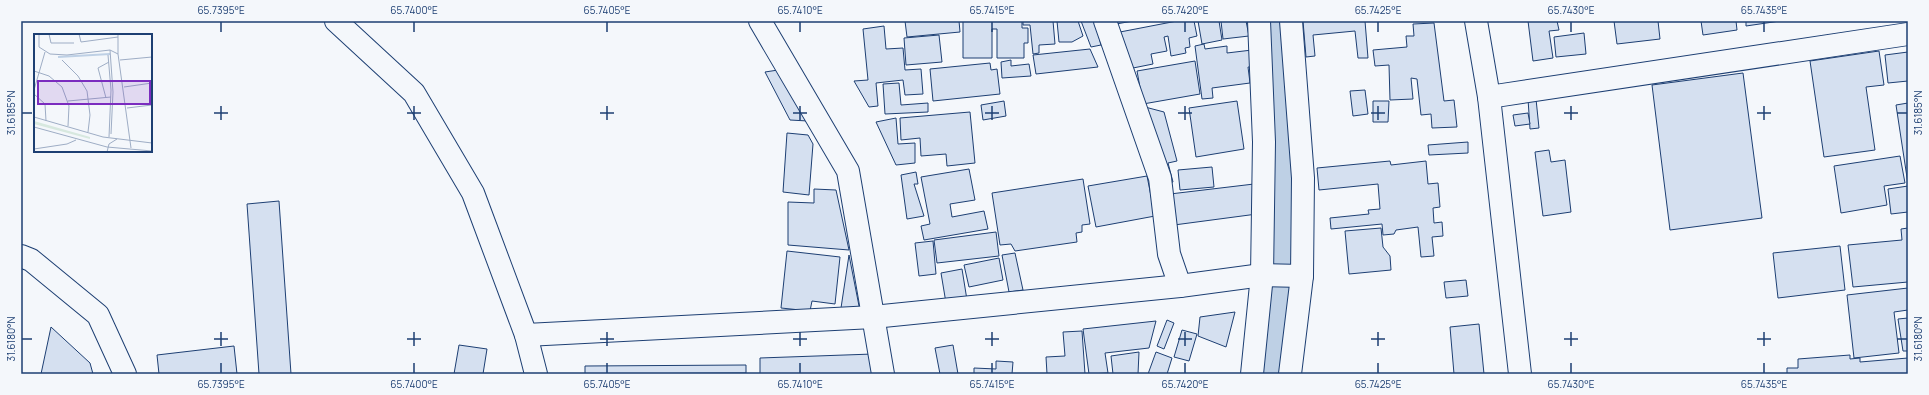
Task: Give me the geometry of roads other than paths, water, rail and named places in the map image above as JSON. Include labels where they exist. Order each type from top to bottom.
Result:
[{"type":"street","points":[[336,21],[414,93],[473,193],[526,335],[536,374]]},
{"type":"street","points":[[760,21],[848,171],[883,374]]},
{"type":"street","points":[[1105,21],[1160,178],[1169,254],[1180,286]]},
{"type":"street","points":[[1252,374],[1266,275],[1264,142],[1259,21]]},
{"type":"street","points":[[1290,374],[1302,276],[1303,178],[1291,21]]},
{"type":"street","points":[[1476,21],[1489,97],[1520,374]]},
{"type":"street","points":[[1489,97],[1908,34]]},
{"type":"street","points":[[21,256],[31,260],[98,315],[125,374]]},
{"type":"street","points":[[526,335],[873,317],[1180,286],[1266,275],[1302,276]]},
{"type":"waterway","points":[[1272,374],[1286,181],[1274,21]]}]
